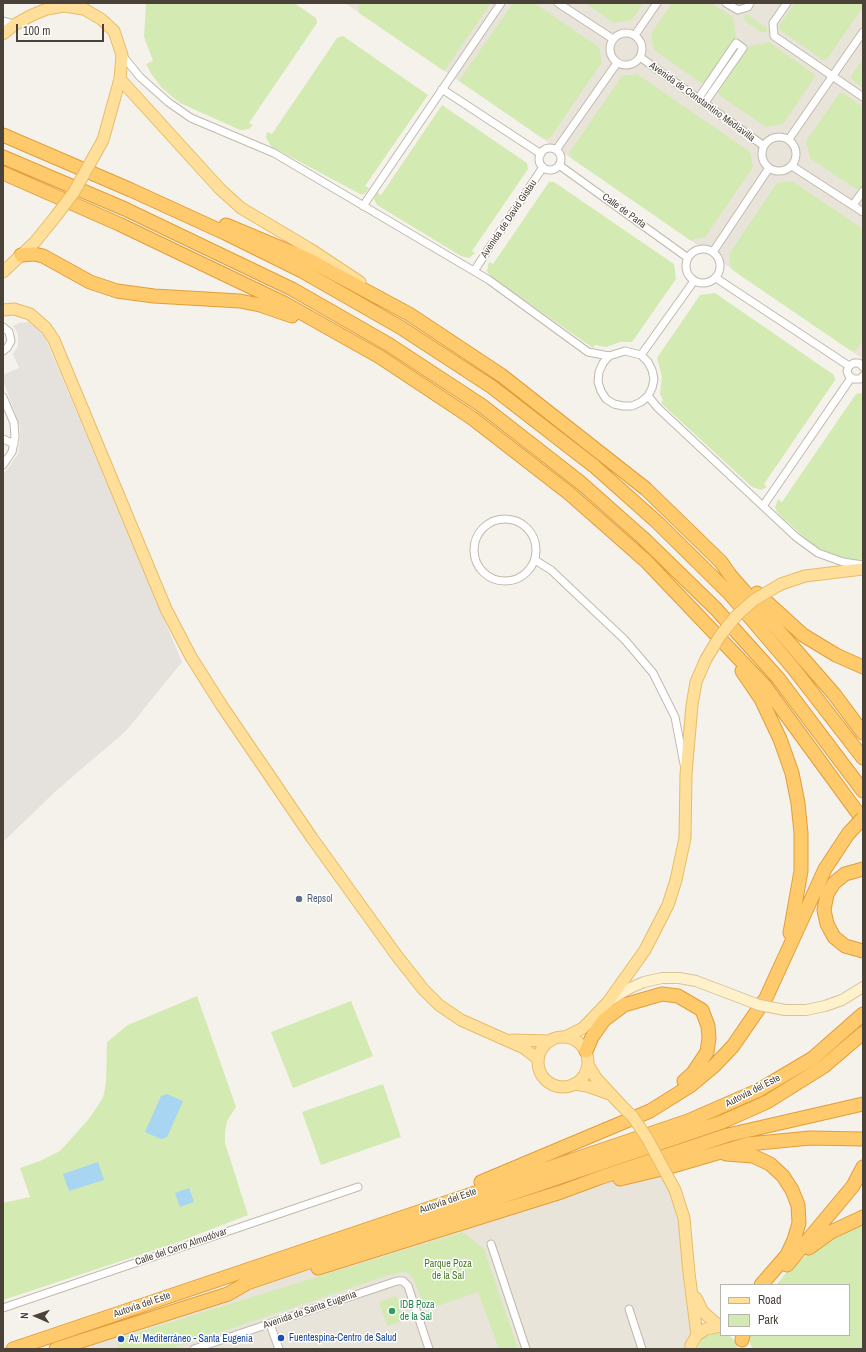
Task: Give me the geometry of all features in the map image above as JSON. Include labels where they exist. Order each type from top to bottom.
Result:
[{"type":"highway","points":[[3,135],[131,190],[225,233],[295,268],[400,327],[492,387],[588,461],[657,522],[730,594],[794,669],[863,758]]},
{"type":"highway","points":[[3,157],[125,209],[292,289],[388,344],[481,405],[581,483],[643,538],[716,609],[778,678],[863,790]]},
{"type":"highway","points":[[3,173],[210,266],[284,303],[352,340]]},
{"type":"highway","points":[[131,190],[228,225],[307,259],[409,314],[501,375],[640,484],[721,562],[734,570],[774,610],[803,635],[836,655],[863,667]]},
{"type":"highway","points":[[217,252],[352,340],[422,383],[472,418],[570,494],[646,561],[712,628],[765,686],[820,742],[863,794]]},
{"type":"highway","points":[[21,255],[34,254],[43,256],[90,282],[117,291],[154,296],[240,300],[281,311],[332,334],[422,383]]},
{"type":"highway","points":[[721,562],[730,576],[834,694],[863,733]]},
{"type":"highway","points":[[712,628],[761,699],[780,739],[793,780],[801,833],[801,871],[794,918],[782,965]]},
{"type":"highway","points":[[438,1204],[452,1195],[650,1111],[690,1086],[714,1066],[737,1040],[766,998],[825,869],[848,834],[863,819],[765,686]]},
{"type":"highway","points":[[834,694],[863,740]]},
{"type":"highway","points":[[863,869],[845,874],[834,883],[827,894],[824,910],[827,924],[834,937],[845,946],[863,952]]},
{"type":"highway","points":[[586,1051],[592,1037],[604,1020],[624,1005],[662,994],[678,996],[692,1003],[702,1010],[708,1026],[709,1038],[707,1052],[693,1073],[672,1090],[592,1136]]},
{"type":"highway","name":"Autovía del Este","points":[[13,1349],[438,1204],[688,1122],[752,1093],[813,1058],[863,1014]]},
{"type":"highway","name":"Autovía del Este","points":[[56,1349],[228,1294],[247,1284],[722,1122],[767,1102],[823,1068],[863,1034]]},
{"type":"highway","points":[[228,1294],[248,1290],[561,1192],[728,1135],[800,1117],[859,1107]]},
{"type":"highway","points":[[561,1192],[666,1168],[748,1144],[810,1138],[860,1139]]},
{"type":"highway","points":[[708,1155],[735,1154],[753,1156],[770,1164],[783,1176],[792,1190],[798,1205],[798,1217],[794,1240],[787,1255],[762,1284]]},
{"type":"highway","points":[[775,1280],[816,1233],[853,1186],[863,1167]]},
{"type":"highway","points":[[775,1280],[810,1248],[831,1232],[863,1217]]},
{"type":"main road","points":[[3,34],[14,25],[47,8],[64,6],[84,9],[101,19],[114,31],[122,55],[120,79],[103,140],[74,192],[56,216],[35,242],[3,272]]},
{"type":"main road","points":[[120,79],[220,189],[242,208],[310,249],[409,314]]},
{"type":"main road","points":[[3,310],[22,311],[30,314],[46,328],[54,340],[166,609],[191,657],[222,706],[287,801],[372,921],[423,989],[450,1014],[524,1048],[538,1059]]},
{"type":"main road","points":[[504,1038],[521,1041],[550,1041],[565,1037],[583,1028],[608,1002],[645,950],[668,905],[676,880],[685,838],[686,774],[692,705],[696,682],[706,659],[720,636],[736,616],[754,600],[781,584],[818,574],[863,569]]},
{"type":"main road","points":[[608,1002],[628,989],[644,982],[662,978],[679,978],[696,981],[759,1005],[785,1010],[806,1010],[825,1006],[842,1000],[863,987]]},
{"type":"main road","points":[[565,1037],[575,1040],[586,1051],[588,1065],[596,1078],[633,1117],[647,1138],[675,1190],[684,1218],[698,1335]]},
{"type":"main road","points":[[550,1041],[540,1052],[538,1059],[542,1075],[550,1083],[562,1087],[574,1084],[587,1086],[616,1099]]},
{"type":"main road","points":[[574,1084],[586,1072],[588,1065]]},
{"type":"main road","points":[[692,1287],[704,1312],[720,1326]]},
{"type":"main road","points":[[691,1349],[691,1345],[698,1335],[706,1329],[720,1326]]},
{"type":"street","points":[[363,206],[501,3]]},
{"type":"street","points":[[558,3],[613,39]]},
{"type":"street","points":[[635,35],[656,3]]},
{"type":"street","points":[[726,3],[735,9],[742,10],[748,7],[750,3]]},
{"type":"street","points":[[787,3],[773,22],[772,29],[774,36],[863,97]]},
{"type":"street","points":[[3,22],[14,25]]},
{"type":"street","points":[[624,32],[635,35],[641,46],[640,57],[627,65],[617,63],[611,55],[610,49],[613,39],[624,32]]},
{"type":"street","points":[[789,139],[863,32]]},
{"type":"street","points":[[698,99],[736,43],[743,48],[704,104]]},
{"type":"street","points":[[122,55],[140,77],[168,102],[192,118],[274,153],[474,271],[588,352],[609,356],[625,351],[641,355],[648,362],[654,379],[648,396],[641,402],[632,406],[623,406],[614,404],[606,399],[601,391],[599,377],[603,363],[609,356]]},
{"type":"street","name":"Avenida de Constantino Mediavilla","points":[[640,57],[764,146]]},
{"type":"street","points":[[556,150],[617,63]]},
{"type":"street","points":[[442,89],[540,154]]},
{"type":"street","points":[[775,137],[789,139],[796,149],[796,161],[792,166],[784,171],[779,172],[769,168],[763,161],[762,151],[764,146],[770,139],[775,137]]},
{"type":"street","points":[[549,148],[556,150],[561,157],[559,165],[552,169],[543,167],[539,159],[540,154],[549,148]]},
{"type":"street","name":"Calle de Parla","points":[[559,165],[688,258]]},
{"type":"street","points":[[792,166],[862,210]]},
{"type":"street","name":"Avenida de David Gistau","points":[[474,271],[543,167]]},
{"type":"street","points":[[713,252],[769,168]]},
{"type":"street","points":[[853,205],[863,191]]},
{"type":"street","points":[[702,249],[713,252],[720,261],[719,273],[716,278],[708,283],[694,281],[688,273],[686,263],[688,258],[692,254],[702,249]]},
{"type":"street","points":[[716,278],[849,366]]},
{"type":"street","points":[[641,355],[694,281]]},
{"type":"street","points":[[3,327],[9,332],[11,341],[3,352]]},
{"type":"street","points":[[849,366],[854,363],[862,364]]},
{"type":"street","points":[[849,366],[848,374],[852,378],[857,380],[863,376]]},
{"type":"street","points":[[763,506],[852,378]]},
{"type":"street","points":[[648,396],[658,408],[796,537],[818,553],[843,562],[863,566]]},
{"type":"street","points":[[3,397],[14,423],[14,444],[3,465]]},
{"type":"street","points":[[3,439],[14,444]]},
{"type":"street","points":[[502,519],[511,519],[526,527],[532,534],[536,551],[535,560],[522,576],[512,580],[502,580],[492,577],[480,567],[475,553],[475,542],[486,525],[502,519]]},
{"type":"street","points":[[535,560],[551,570],[625,640],[653,673],[675,717],[686,774]]},
{"type":"street","name":"Calle del Cerro Almodóvar","points":[[3,1308],[358,1186]]},
{"type":"street","points":[[491,1244],[526,1349]]},
{"type":"street","name":"Avenida de Santa Eugenia","points":[[194,1349],[397,1280],[403,1281],[408,1286],[428,1349]]},
{"type":"street","points":[[629,1309],[642,1349]]},
{"type":"street","points":[[270,1324],[279,1349]]},
{"type":"shaded area","points":[[345,3],[863,3],[863,359],[459,81]]},
{"type":"shaded area","points":[[28,322],[37,328],[46,340],[182,662],[126,731],[57,790],[3,842],[3,475],[18,454],[20,427],[3,380],[3,375],[19,368],[13,354],[18,346],[18,334],[13,326],[19,323]]},
{"type":"shaded area","points":[[666,1168],[681,1204],[693,1301],[691,1349],[56,1349],[228,1294],[602,1183]]},
{"type":"green space","points":[[146,3],[294,3],[316,18],[317,23],[249,123],[253,125],[249,129],[240,130],[180,103],[162,88],[152,75],[146,64],[153,61],[144,37]]},
{"type":"green space","points":[[361,3],[491,3],[444,71],[359,13],[358,7]]},
{"type":"green space","points":[[513,3],[534,3],[599,47],[602,62],[550,138],[544,139],[459,81]]},
{"type":"green space","points":[[585,3],[643,3],[632,20],[614,23]]},
{"type":"green space","points":[[672,3],[711,3],[733,17],[736,37],[705,82],[701,83],[654,50],[651,34]]},
{"type":"green space","points":[[795,3],[863,3],[863,7],[827,59],[823,60],[780,30],[779,26]]},
{"type":"green space","points":[[746,14],[768,29],[765,33],[762,31],[761,32],[745,21],[746,20],[743,18]]},
{"type":"green space","points":[[343,36],[428,95],[365,186],[369,188],[362,195],[274,148],[270,145],[266,137],[267,132],[272,134],[337,38]]},
{"type":"green space","points":[[769,42],[814,74],[815,77],[783,124],[766,127],[719,95],[718,92],[749,46]]},
{"type":"green space","points":[[863,59],[863,88],[852,80],[851,76]]},
{"type":"green space","points":[[637,74],[750,152],[753,167],[705,237],[690,240],[571,158],[569,153],[622,76]]},
{"type":"green space","points":[[843,93],[863,107],[863,185],[860,189],[856,189],[810,158],[806,141],[839,94]]},
{"type":"green space","points":[[442,105],[527,163],[528,169],[472,251],[475,253],[469,258],[461,256],[377,205],[374,199],[377,192],[381,195]]},
{"type":"green space","points":[[792,181],[863,229],[863,340],[856,350],[851,351],[731,269],[729,254],[777,183]]},
{"type":"green space","points":[[549,182],[554,182],[674,264],[676,279],[632,342],[620,342],[606,347],[595,345],[593,348],[490,276],[487,271],[489,262],[493,264]]},
{"type":"green space","points":[[715,293],[834,375],[835,380],[764,484],[767,487],[761,490],[752,487],[661,403],[663,400],[660,394],[662,377],[657,358],[700,295]]},
{"type":"green space","points":[[856,394],[863,394],[863,560],[856,560],[836,556],[814,546],[777,512],[775,507],[778,499],[782,502]]},
{"type":"green space","points":[[197,996],[236,1107],[227,1121],[225,1143],[248,1215],[173,1244],[3,1300],[3,1203],[30,1197],[20,1168],[40,1161],[60,1151],[88,1120],[103,1098],[106,1083],[107,1042],[128,1025]]},
{"type":"green space","points":[[351,1001],[373,1056],[293,1088],[271,1032]]},
{"type":"green space","points":[[383,1084],[401,1137],[321,1165],[302,1112]]},
{"type":"green space","points":[[863,1223],[863,1349],[752,1349],[748,1336],[850,1336],[850,1284],[777,1284],[787,1272],[808,1254],[828,1241]]},
{"type":"green space","name":"Parque Poza de la Sal","points":[[463,1232],[484,1249],[518,1349],[499,1349],[478,1292],[426,1310],[413,1278],[408,1273],[402,1272],[392,1274],[170,1349],[119,1349],[116,1339]]},
{"type":"green space","name":"IDB Poza de la Sal","points":[[396,1296],[405,1320],[387,1326],[379,1302]]},
{"type":"green space","points":[[716,1332],[720,1333],[720,1336],[730,1336],[735,1341],[738,1349],[697,1349],[703,1338]]},
{"type":"water","points":[[167,1094],[183,1101],[167,1137],[161,1139],[145,1132],[161,1096]]},
{"type":"water","points":[[98,1162],[104,1180],[69,1191],[63,1174]]},
{"type":"water","points":[[189,1188],[194,1202],[180,1207],[175,1193]]},
{"type":"place","name":"Repsol","points":[[299,899]]},
{"type":"place","name":"IDB Poza de la Sal","points":[[392,1311]]},
{"type":"place","name":"Fuentespina-Centro de Salud","points":[[281,1338]]},
{"type":"place","name":"Av. Mediterráneo - Santa Eugenia","points":[[121,1339]]}]
